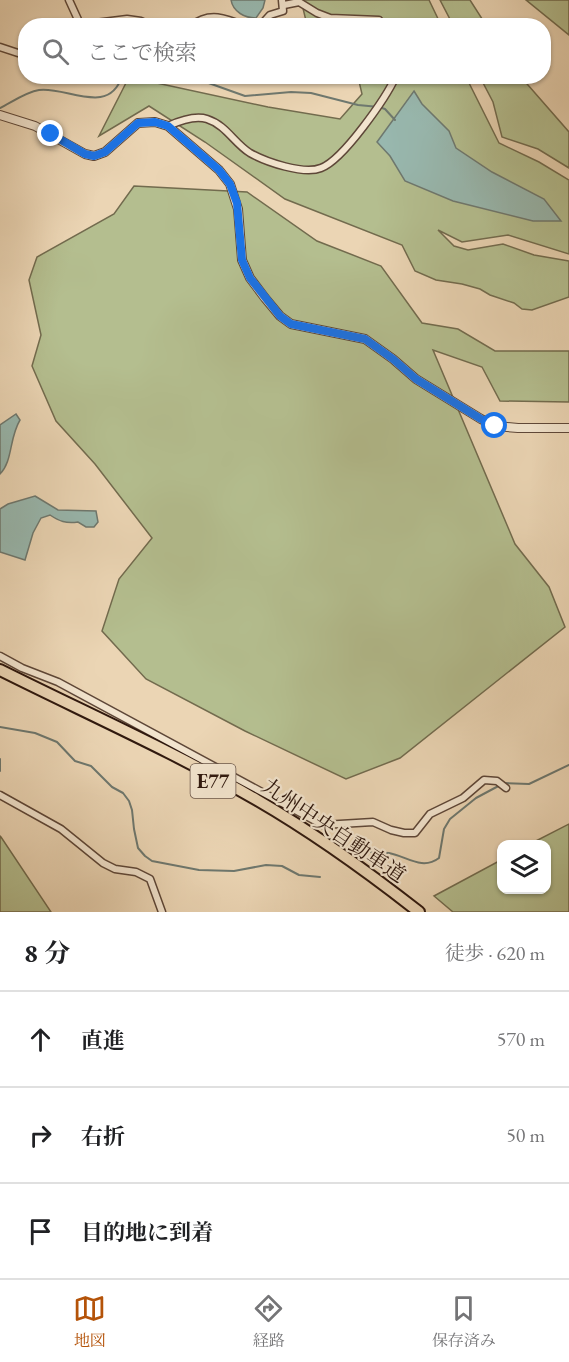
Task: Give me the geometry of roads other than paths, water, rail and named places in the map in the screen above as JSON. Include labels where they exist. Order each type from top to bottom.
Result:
[{"type":"highway","name":"九州中央自動車道","points":[[0,668],[133,734],[258,801],[318,838],[419,912]]},
{"type":"highway","name":"九州中央自動車道","points":[[0,676],[189,768],[248,801],[315,842],[410,912]]},
{"type":"street","points":[[69,0],[77,18]]},
{"type":"street","points":[[267,18],[283,11],[283,2],[299,2],[330,18]]},
{"type":"street","points":[[206,18],[215,16],[221,18]]},
{"type":"street","points":[[0,47],[18,52]]},
{"type":"street","points":[[168,126],[191,119],[205,118],[222,127],[242,148],[260,158],[290,168],[314,170],[333,162],[347,147],[390,84]]},
{"type":"street","points":[[0,115],[35,126],[85,154],[94,156],[105,152],[138,123],[155,122],[168,126],[214,165],[230,184],[237,203],[242,260],[250,278],[280,316],[291,324],[365,339],[416,379],[495,426],[569,428]]},
{"type":"street","points":[[0,656],[57,682],[323,825],[373,822],[391,830],[415,833],[430,814],[463,798],[484,780],[497,781],[506,788]]},
{"type":"street","points":[[0,795],[61,829],[104,863],[115,869],[136,872],[150,879],[162,912]]},
{"type":"water","points":[[231,0],[265,0],[256,18],[240,14],[234,8]]},
{"type":"water","points":[[414,91],[422,104],[449,131],[456,148],[492,172],[544,199],[561,221],[533,221],[453,201],[405,181],[390,156],[377,142]]},
{"type":"water","points":[[16,414],[20,420],[7,463],[0,474],[0,425]]},
{"type":"water","points":[[35,496],[58,510],[96,511],[98,522],[94,527],[86,527],[78,522],[63,522],[50,515],[41,518],[33,533],[25,560],[0,552],[0,509],[8,504]]},
{"type":"waterway","points":[[0,108],[34,91],[50,90],[97,97],[107,95],[118,84]]},
{"type":"waterway","points":[[211,84],[245,96],[291,92],[311,93],[358,105],[379,107],[385,109],[395,120]]},
{"type":"waterway","points":[[0,727],[35,733],[57,742],[75,761],[91,766],[112,787],[123,793],[132,810],[138,848],[152,861],[199,870],[234,871],[266,865],[282,866],[299,875],[320,877]]},
{"type":"waterway","points":[[0,759],[0,771]]},
{"type":"waterway","points":[[370,852],[389,853],[420,863],[433,862],[439,858],[444,829],[450,819],[476,798],[504,783],[529,784],[569,765]]}]
